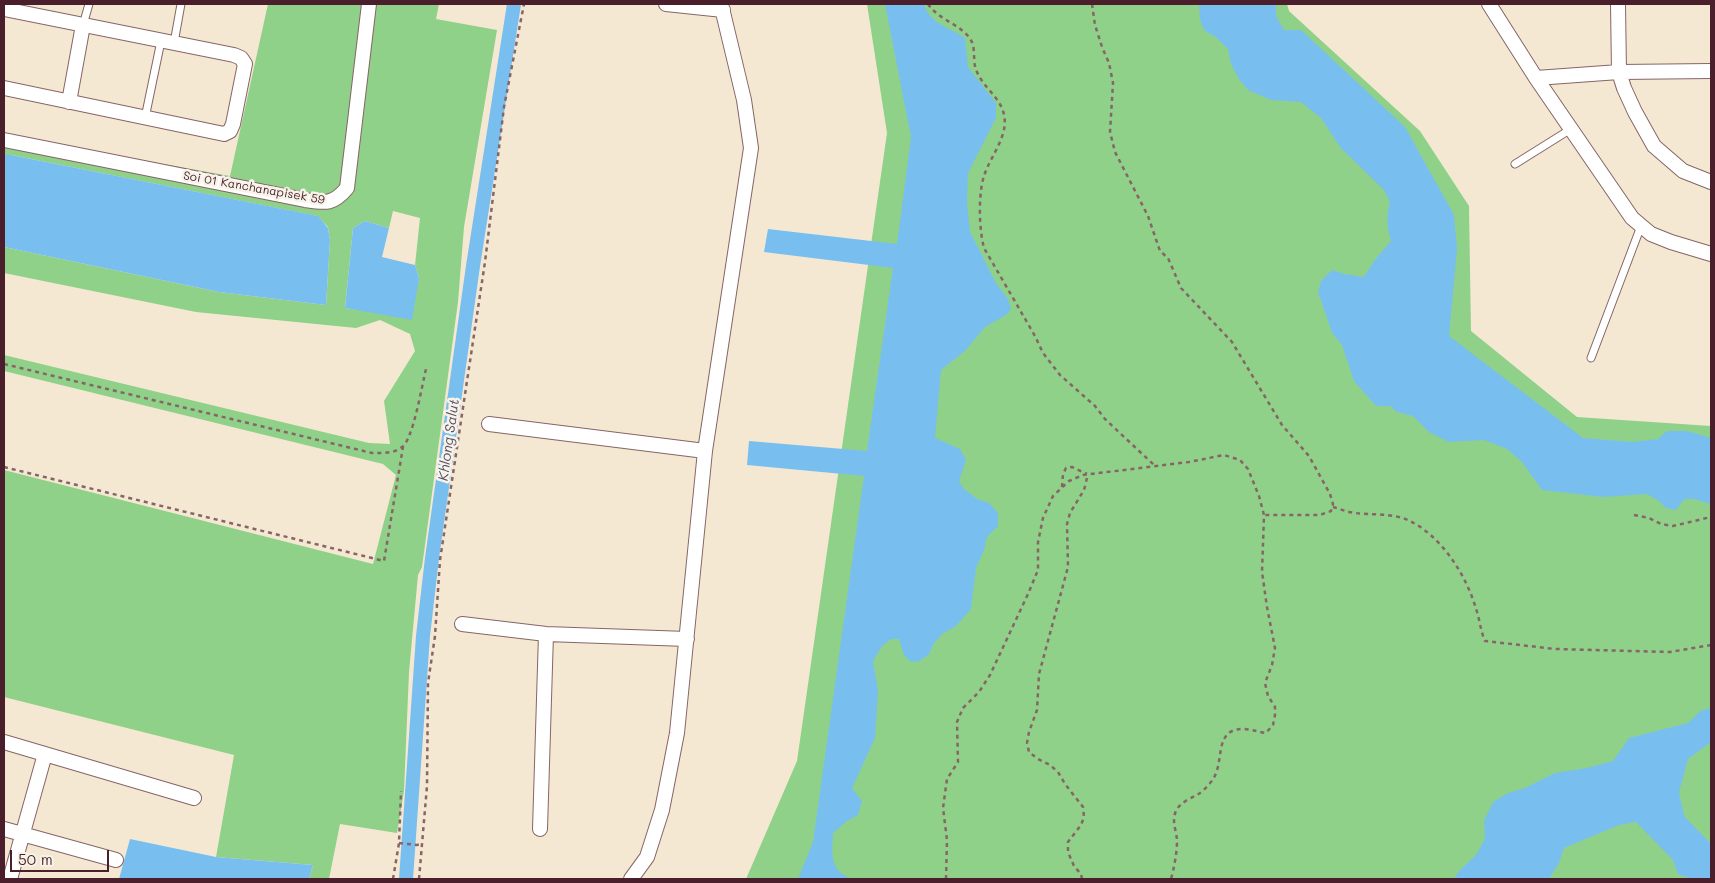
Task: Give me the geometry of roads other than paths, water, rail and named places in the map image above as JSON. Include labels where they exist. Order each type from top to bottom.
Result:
[{"type":"street","name":"Soi 01 Kanchanapisek 59","points":[[4,140],[305,200],[332,202],[346,188],[369,4]]},
{"type":"street","points":[[631,879],[647,857],[662,810],[677,733],[705,451],[750,148],[744,100],[722,7],[666,4]]},
{"type":"street","points":[[1488,4],[1632,218],[1652,234],[1711,254]]},
{"type":"street","points":[[1618,4],[1619,72],[1624,88],[1654,146],[1683,171],[1711,182]]},
{"type":"street","points":[[4,9],[241,58],[245,64],[233,124],[230,131],[224,134],[4,88]]},
{"type":"street","points":[[68,102],[83,25]]},
{"type":"street","points":[[1536,78],[1619,72],[1711,71]]},
{"type":"street","points":[[489,424],[705,451]]},
{"type":"street","points":[[462,624],[546,634],[687,639]]},
{"type":"street","points":[[540,829],[546,634]]},
{"type":"street","points":[[4,742],[194,798]]},
{"type":"street","points":[[10,879],[45,754]]},
{"type":"street","points":[[4,829],[116,860]]},
{"type":"lane","points":[[83,25],[89,4]]},
{"type":"lane","points":[[144,118],[167,42],[182,4]]},
{"type":"lane","points":[[1515,164],[1571,129]]},
{"type":"lane","points":[[1591,358],[1641,226]]},
{"type":"water","points":[[885,4],[924,4],[935,21],[965,38],[968,67],[996,103],[996,118],[968,173],[967,202],[970,232],[996,283],[1008,299],[1011,309],[1006,315],[985,327],[965,351],[941,370],[935,438],[960,449],[966,460],[959,481],[964,489],[977,499],[989,503],[998,513],[998,526],[987,537],[984,550],[976,568],[971,609],[955,627],[943,633],[934,643],[929,654],[920,661],[911,662],[904,655],[899,639],[891,639],[882,646],[873,661],[878,691],[875,738],[852,788],[862,801],[858,815],[847,821],[833,833],[832,853],[835,865],[843,875],[852,879],[798,879],[813,842],[864,476],[747,465],[749,441],[867,451],[893,268],[764,252],[768,229],[897,244],[911,137]]},
{"type":"water","points":[[1199,4],[1276,4],[1276,16],[1284,30],[1301,30],[1405,127],[1454,215],[1457,249],[1449,336],[1583,438],[1632,442],[1658,439],[1667,431],[1687,431],[1711,438],[1711,504],[1694,499],[1684,499],[1676,510],[1666,508],[1647,494],[1603,497],[1542,490],[1522,462],[1507,449],[1484,440],[1449,442],[1429,432],[1413,416],[1397,412],[1390,406],[1376,406],[1354,381],[1342,345],[1332,333],[1318,294],[1321,281],[1332,270],[1364,277],[1374,261],[1391,241],[1388,222],[1390,202],[1384,190],[1340,147],[1321,118],[1301,102],[1271,100],[1248,90],[1239,79],[1231,64],[1228,49],[1217,38],[1204,30],[1200,19]]},
{"type":"water","points":[[4,155],[318,216],[328,228],[330,240],[326,305],[219,292],[4,247]]},
{"type":"water","points":[[365,221],[389,228],[382,257],[415,265],[419,278],[412,320],[345,308],[353,228]]},
{"type":"water","points":[[1711,708],[1711,742],[1688,759],[1679,792],[1684,816],[1711,844],[1711,879],[1692,879],[1678,874],[1673,860],[1636,822],[1619,825],[1564,848],[1559,863],[1549,879],[1454,879],[1459,871],[1476,855],[1485,839],[1484,821],[1493,802],[1508,793],[1525,788],[1555,773],[1587,768],[1613,761],[1629,738],[1688,723],[1702,710]]},
{"type":"water","points":[[130,839],[216,857],[313,865],[309,879],[119,879]]},
{"type":"waterway","name":"Khlong Salut","points":[[406,879],[423,636],[432,558],[473,266],[514,4]]}]
